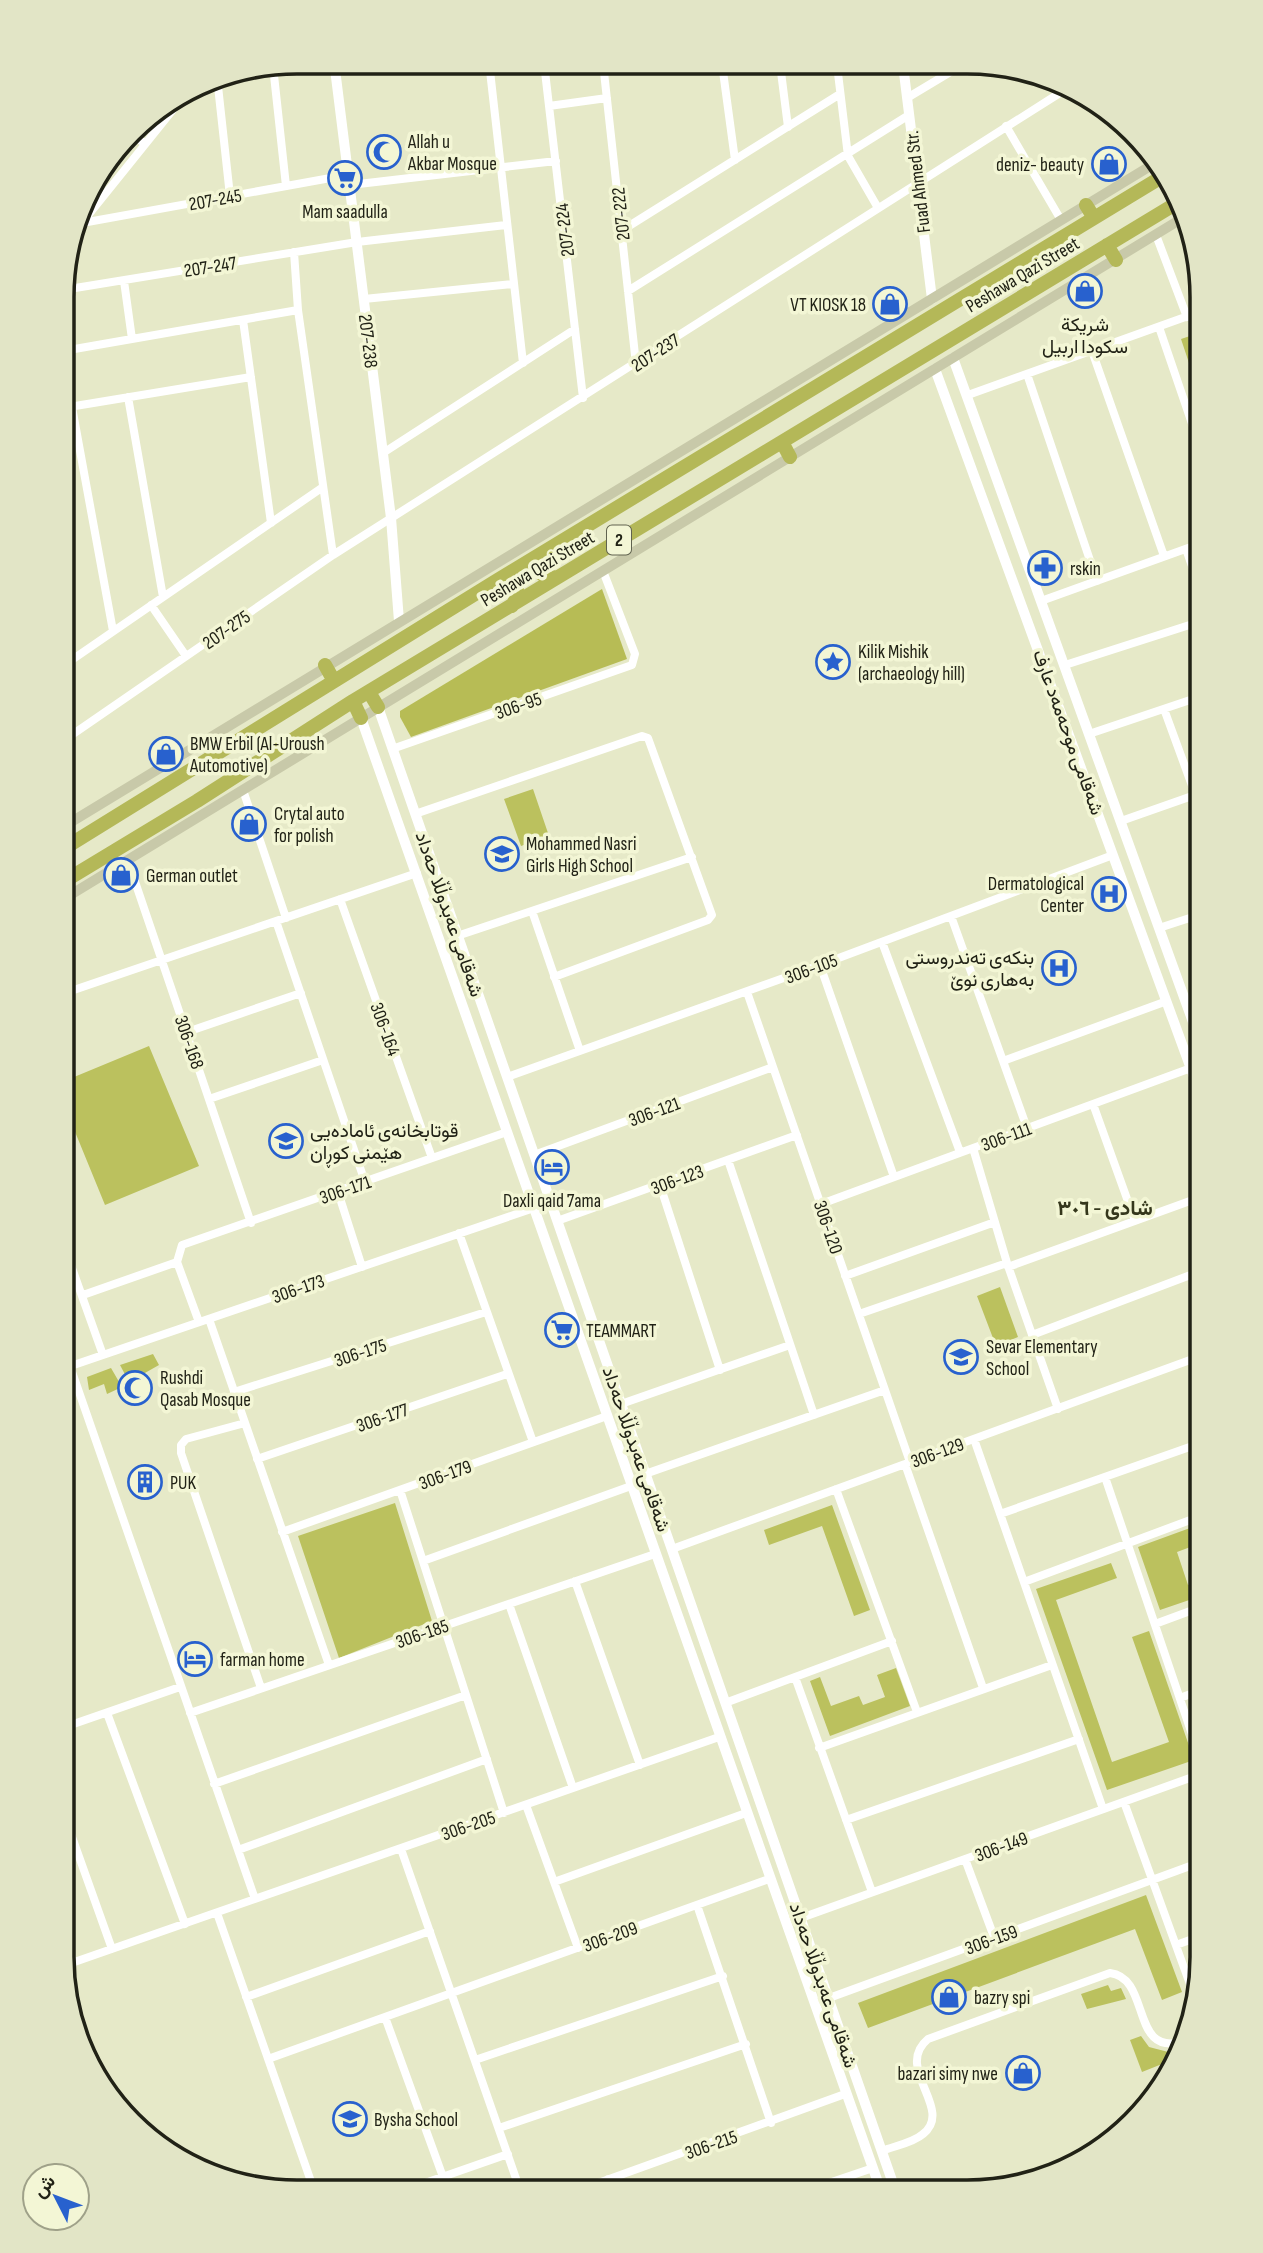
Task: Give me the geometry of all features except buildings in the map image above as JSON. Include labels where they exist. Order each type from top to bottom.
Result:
[{"type":"highway","name":"Peshawa Qazi Street","points":[[74,842],[695,459],[1156,180]]},
{"type":"highway","points":[[1086,205],[1094,218]]},
{"type":"highway","name":"Peshawa Qazi Street","points":[[74,875],[354,701],[1170,207]]},
{"type":"highway","points":[[1107,245],[1116,260]]},
{"type":"highway","points":[[786,385],[794,399]]},
{"type":"highway","points":[[782,442],[790,457]]},
{"type":"highway","points":[[687,445],[695,459]]},
{"type":"highway","points":[[542,553],[538,560],[538,570],[547,578],[558,577]]},
{"type":"highway","points":[[496,581],[508,580],[516,586],[518,595],[512,606]]},
{"type":"highway","points":[[325,665],[334,681]]},
{"type":"highway","points":[[369,692],[378,707]]},
{"type":"highway","points":[[354,701],[361,718]]},
{"type":"highway","points":[[124,846],[128,861]]},
{"type":"main road","points":[[74,820],[325,665],[1148,168]]},
{"type":"main road","points":[[74,893],[1177,222]]},
{"type":"street","name":"207-238","points":[[336,74],[391,518],[399,621]]},
{"type":"street","points":[[490,74],[523,363]]},
{"type":"street","name":"207-224","points":[[545,74],[583,398]]},
{"type":"street","name":"207-222","points":[[604,74],[636,364]]},
{"type":"street","points":[[723,74],[735,160]]},
{"type":"street","points":[[781,74],[788,127]]},
{"type":"street","points":[[838,74],[848,156],[878,208]]},
{"type":"street","name":"Fuad Ahmed Str.","points":[[904,74],[932,299]]},
{"type":"street","points":[[907,98],[947,74]]},
{"type":"street","points":[[274,75],[286,186]]},
{"type":"street","points":[[217,88],[230,197]]},
{"type":"street","points":[[621,231],[840,94]]},
{"type":"street","name":"207-237","points":[[391,518],[583,398],[917,181],[1058,94]]},
{"type":"street","points":[[549,106],[607,98]]},
{"type":"street","points":[[91,212],[170,114]]},
{"type":"street","points":[[628,291],[848,156],[909,115]]},
{"type":"street","points":[[1006,126],[1061,220]]},
{"type":"street","points":[[139,140],[145,144]]},
{"type":"street","name":"207-245","points":[[86,222],[286,186],[556,161]]},
{"type":"street","name":"207-247","points":[[74,288],[356,242],[506,225]]},
{"type":"street","points":[[1156,234],[1187,317]]},
{"type":"street","points":[[294,252],[298,310],[333,555]]},
{"type":"street","points":[[124,281],[132,339]]},
{"type":"street","points":[[364,299],[513,284]]},
{"type":"street","points":[[74,349],[298,310]]},
{"type":"street","points":[[968,396],[1190,316]]},
{"type":"street","points":[[243,320],[271,523]]},
{"type":"street","points":[[1159,327],[1190,418]]},
{"type":"street","points":[[383,453],[575,329]]},
{"type":"street","points":[[1092,351],[1164,556]]},
{"type":"street","name":"شەقامی موحەمەد عارف","points":[[953,358],[1190,1012]]},
{"type":"street","name":"شەقامی موحەمەد عارف","points":[[935,369],[1190,1064]]},
{"type":"street","points":[[1027,374],[1097,581]]},
{"type":"street","points":[[74,406],[251,377]]},
{"type":"street","points":[[944,391],[948,377],[957,377],[963,383]]},
{"type":"street","points":[[128,397],[163,597]]},
{"type":"street","points":[[74,437],[113,631]]},
{"type":"street","points":[[74,658],[323,487]]},
{"type":"street","name":"207-275","points":[[74,733],[391,518]]},
{"type":"street","points":[[1041,601],[1190,548]]},
{"type":"street","points":[[1186,549],[1190,560]]},
{"type":"street","name":"306-95","points":[[392,749],[635,662],[635,654],[603,571]]},
{"type":"street","points":[[151,605],[186,656]]},
{"type":"street","points":[[1065,665],[1190,625]]},
{"type":"street","points":[[1089,734],[1190,700]]},
{"type":"street","name":"شەقامی عەبدوڵڵا حەداد","points":[[378,707],[892,2180]]},
{"type":"street","points":[[1164,709],[1190,780]]},
{"type":"street","name":"شەقامی عەبدوڵڵا حەداد","points":[[361,718],[877,2180]]},
{"type":"street","points":[[415,814],[642,736],[652,743],[712,909],[708,920],[554,977]]},
{"type":"street","points":[[243,790],[286,918]]},
{"type":"street","points":[[1121,821],[1190,797]]},
{"type":"street","name":"306-105","points":[[507,1077],[747,992],[1113,855]]},
{"type":"street","points":[[457,936],[692,857]]},
{"type":"street","name":"306-168","points":[[128,861],[251,1223]]},
{"type":"street","points":[[74,989],[417,873]]},
{"type":"street","name":"306-164","points":[[340,899],[432,1158]]},
{"type":"street","points":[[532,911],[580,1051]]},
{"type":"street","points":[[951,916],[1027,1128]]},
{"type":"street","points":[[1159,928],[1190,918]]},
{"type":"street","points":[[276,921],[365,1182]]},
{"type":"street","points":[[882,942],[960,1153]]},
{"type":"street","points":[[820,965],[894,1177]]},
{"type":"street","name":"306-120","points":[[747,992],[885,1390],[983,1688]]},
{"type":"street","points":[[187,1032],[301,993]]},
{"type":"street","points":[[1003,1061],[1167,1001]]},
{"type":"street","points":[[209,1099],[323,1060]]},
{"type":"street","name":"306-121","points":[[534,1155],[773,1067]]},
{"type":"street","name":"306-111","points":[[821,1204],[1190,1069]]},
{"type":"street","points":[[1093,1104],[1135,1221]]},
{"type":"street","name":"306-171","points":[[177,1262],[182,1245],[507,1132]]},
{"type":"street","name":"306-123","points":[[557,1221],[797,1135]]},
{"type":"street","points":[[973,1148],[1008,1265],[1058,1409]]},
{"type":"street","points":[[728,1160],[814,1415]]},
{"type":"street","points":[[660,1185],[720,1370]]},
{"type":"street","points":[[338,1192],[362,1266]]},
{"type":"street","points":[[859,1314],[1189,1201]]},
{"type":"street","name":"306-173","points":[[74,1364],[534,1208]]},
{"type":"street","points":[[845,1276],[995,1222]]},
{"type":"street","points":[[459,1233],[533,1443]]},
{"type":"street","points":[[553,1264],[570,1258]]},
{"type":"street","points":[[83,1295],[177,1262],[199,1322]]},
{"type":"street","points":[[74,1271],[103,1355]]},
{"type":"street","points":[[1032,1335],[1189,1275]]},
{"type":"street","name":"306-175","points":[[234,1392],[486,1312]]},
{"type":"street","points":[[209,1319],[329,1665]]},
{"type":"street","points":[[621,1404],[790,1345]]},
{"type":"street","name":"306-129","points":[[672,1549],[1189,1360]]},
{"type":"street","name":"306-177","points":[[257,1459],[508,1374]]},
{"type":"street","points":[[74,1389],[255,1899]]},
{"type":"street","points":[[645,1474],[885,1390]]},
{"type":"street","name":"306-179","points":[[282,1532],[607,1416]]},
{"type":"street","points":[[245,1423],[186,1439],[181,1445],[181,1453],[261,1688]]},
{"type":"street","points":[[974,1439],[1103,1809]]},
{"type":"street","points":[[1000,1514],[1189,1447]]},
{"type":"street","points":[[1105,1477],[1189,1725]]},
{"type":"street","points":[[422,1561],[631,1486]]},
{"type":"street","points":[[836,1489],[917,1712]]},
{"type":"street","points":[[400,1490],[504,1813]]},
{"type":"street","points":[[1024,1582],[1189,1520]]},
{"type":"street","name":"306-185","points":[[190,1713],[654,1554]]},
{"type":"street","points":[[575,1581],[640,1765]]},
{"type":"street","points":[[509,1604],[573,1788]]},
{"type":"street","points":[[1155,1624],[1189,1611]]},
{"type":"street","points":[[725,1703],[892,1641]]},
{"type":"street","points":[[692,1661],[709,1654]]},
{"type":"street","points":[[819,1748],[1052,1665]]},
{"type":"street","points":[[794,1677],[872,1892]]},
{"type":"street","points":[[74,1724],[180,1687]]},
{"type":"street","points":[[215,1783],[466,1695]]},
{"type":"street","points":[[1180,1698],[1189,1695]]},
{"type":"street","points":[[107,1713],[185,1924]]},
{"type":"street","name":"306-205","points":[[74,1962],[719,1737]]},
{"type":"street","points":[[846,1820],[1079,1740]]},
{"type":"street","points":[[238,1850],[486,1759]]},
{"type":"street","name":"306-149","points":[[801,1918],[1189,1778]]},
{"type":"street","points":[[1124,1802],[1188,1978]]},
{"type":"street","points":[[526,1805],[578,1948]]},
{"type":"street","points":[[554,1882],[746,1813]]},
{"type":"street","points":[[74,1842],[112,1949]]},
{"type":"street","points":[[401,1849],[517,2180]]},
{"type":"street","points":[[965,1859],[994,1937]]},
{"type":"street","name":"306-159","points":[[829,1998],[1189,1866]]},
{"type":"street","name":"306-209","points":[[268,2059],[769,1879]]},
{"type":"street","points":[[697,1905],[771,2123]]},
{"type":"street","points":[[216,1913],[310,2180]]},
{"type":"street","points":[[246,1997],[430,1931]]},
{"type":"street","points":[[1176,1945],[1189,1940]]},
{"type":"street","points":[[882,2151],[922,2136],[932,2118],[915,2062],[919,2046],[928,2039],[1110,1973],[1121,1974],[1130,1984],[1152,2037],[1164,2043],[1172,2042]]},
{"type":"street","points":[[475,2060],[723,1976]]},
{"type":"street","points":[[385,2017],[443,2177]]},
{"type":"street","points":[[828,2041],[842,2036]]},
{"type":"street","points":[[499,2128],[746,2044]]},
{"type":"street","name":"306-215","points":[[608,2179],[771,2123],[845,2094]]},
{"type":"street","points":[[434,2180],[508,2154]]},
{"type":"street","points":[[838,2180],[873,2168]]},
{"type":"green space","points":[[1190,336],[1190,366],[1181,339]]},
{"type":"green space","points":[[602,589],[627,659],[411,737],[400,717],[400,711]]},
{"type":"green space","points":[[533,789],[549,836],[521,846],[504,799]]},
{"type":"green space","points":[[149,1046],[199,1166],[105,1205],[74,1129],[74,1077]]},
{"type":"green space","points":[[1000,1287],[1018,1337],[996,1346],[977,1296]]},
{"type":"green space","points":[[153,1354],[159,1365],[129,1382],[120,1365]]},
{"type":"green space","points":[[111,1368],[122,1387],[107,1394],[104,1384],[89,1390],[87,1377]]},
{"type":"green space","points":[[395,1503],[432,1621],[339,1658],[298,1536]]},
{"type":"green space","points":[[832,1505],[870,1610],[854,1616],[822,1526],[769,1545],[764,1530]]},
{"type":"green space","points":[[1189,1528],[1189,1547],[1177,1552],[1189,1585],[1189,1600],[1160,1610],[1138,1547]]},
{"type":"green space","points":[[1111,1563],[1117,1578],[1056,1600],[1112,1762],[1169,1742],[1132,1637],[1149,1631],[1189,1746],[1189,1762],[1107,1790],[1036,1589]]},
{"type":"green space","points":[[896,1668],[910,1706],[830,1736],[810,1681],[820,1677],[831,1706],[859,1696],[863,1705],[885,1697],[877,1675]]},
{"type":"green space","points":[[1146,1895],[1182,1992],[1162,2000],[1135,1929],[868,2028],[858,2003]]},
{"type":"green space","points":[[1108,1985],[1111,1991],[1121,1988],[1126,1999],[1087,2009],[1081,1994]]},
{"type":"green space","points":[[1141,2036],[1149,2047],[1167,2052],[1162,2064],[1142,2072],[1130,2040]]},
{"type":"place","name":"Allah u Akbar Mosque","points":[[384,152]]},
{"type":"place","name":"deniz- beauty","points":[[1109,164]]},
{"type":"place","name":"Mam saadulla","points":[[345,178]]},
{"type":"place","name":"شريكة سكودا اربيل","points":[[1085,291]]},
{"type":"place","name":"VT KIOSK 18","points":[[890,304]]},
{"type":"place","name":"rskin","points":[[1045,568]]},
{"type":"place","name":"Kilik Mishik (archaeology hill)","points":[[833,662]]},
{"type":"place","name":"BMW Erbil (Al-Uroush Automotive)","points":[[166,754]]},
{"type":"place","name":"Crytal auto for polish","points":[[249,824]]},
{"type":"place","name":"Mohammed Nasri Girls High School","points":[[502,854]]},
{"type":"place","name":"German outlet","points":[[121,875]]},
{"type":"place","name":"Dermatological Center","points":[[1109,894]]},
{"type":"place","name":"بنکەی تەندروستی بەهاری نوێ","points":[[1059,968]]},
{"type":"place","name":"قوتابخانەی ئامادەیی هێمنی کوڕان","points":[[286,1141]]},
{"type":"place","name":"Daxli qaid 7ama","points":[[552,1167]]},
{"type":"place","name":"TEAMMART","points":[[562,1330]]},
{"type":"place","name":"Sevar Elementary School","points":[[961,1357]]},
{"type":"place","name":"Rushdi Qasab Mosque","points":[[135,1388]]},
{"type":"place","name":"PUK","points":[[145,1482]]},
{"type":"place","name":"farman home","points":[[195,1659]]},
{"type":"place","name":"bazry spi","points":[[949,1997]]},
{"type":"place","name":"bazari simy nwe","points":[[1023,2073]]},
{"type":"place","name":"Bysha School","points":[[350,2119]]},
{"type":"district","name":"شادی - ٣٠٦","points":[[1105,1208]]}]
